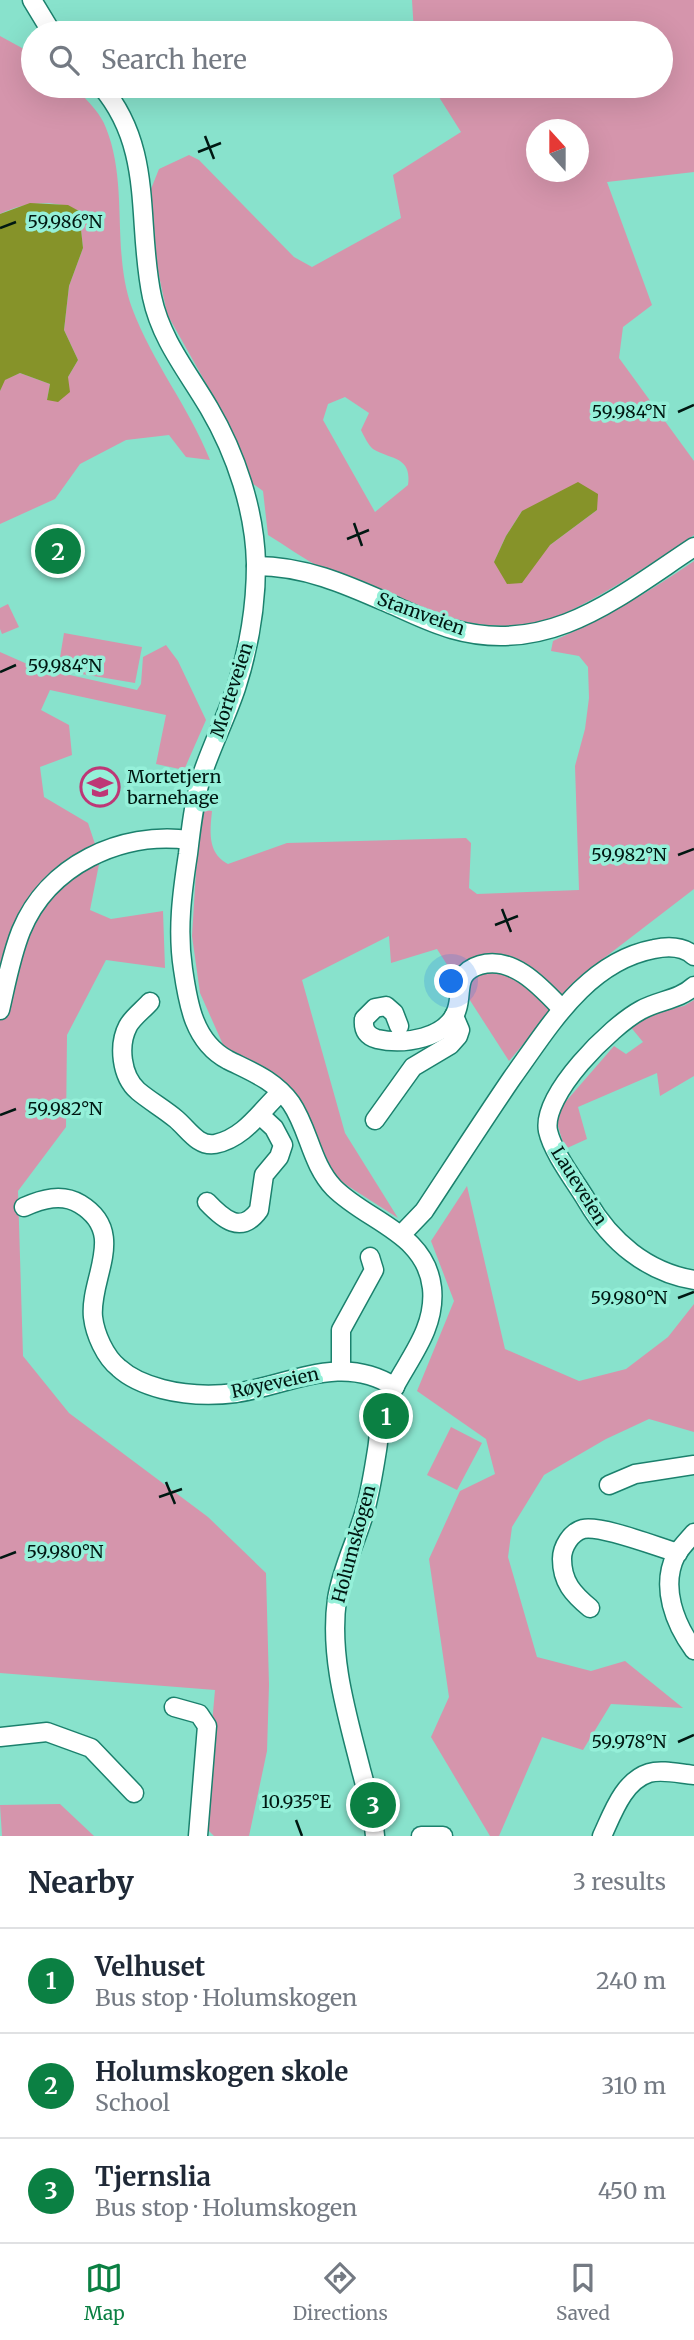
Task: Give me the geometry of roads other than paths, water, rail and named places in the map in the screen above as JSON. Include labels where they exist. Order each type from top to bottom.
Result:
[{"type":"street","points":[[32,0],[45,21]]},
{"type":"street","name":"Morteveien","points":[[110,98],[121,113],[138,158],[149,275],[159,320],[173,351],[206,402],[226,443],[249,509],[254,538],[256,566],[252,621],[245,658],[200,782],[189,840],[179,926],[183,975],[192,1015],[203,1038],[228,1060],[265,1077],[281,1092],[295,1110],[315,1160],[328,1181],[348,1200],[401,1235],[418,1251],[425,1263],[430,1276],[432,1298],[428,1325],[398,1383]]},
{"type":"street","name":"Stamveien","points":[[256,566],[278,566],[309,572],[453,629],[508,636],[554,628],[595,612],[694,547]]},
{"type":"street","points":[[0,1010],[22,929],[40,898],[59,879],[90,856],[117,845],[156,838],[189,840]]},
{"type":"street","points":[[401,1235],[424,1211],[488,1112],[562,1009],[582,988],[629,956],[651,949],[671,947],[682,949],[694,956]]},
{"type":"street","points":[[399,1026],[394,1013],[386,1006],[375,1008],[363,1019],[365,1030],[374,1038],[404,1041],[431,1034],[454,1016],[458,1008],[460,984],[465,975],[480,965],[492,963],[522,974],[562,1009]]},
{"type":"street","name":"Laueveien","points":[[694,986],[675,998],[643,1009],[614,1029],[555,1096],[548,1121],[554,1147],[607,1232],[639,1258],[670,1274],[694,1280]]},
{"type":"street","points":[[150,1002],[128,1025],[122,1052],[123,1063],[132,1085],[200,1142],[212,1145],[229,1140],[260,1115],[281,1092]]},
{"type":"street","points":[[375,1120],[413,1067],[455,1040],[460,1030],[454,1016]]},
{"type":"street","points":[[207,1202],[230,1222],[246,1221],[259,1210],[264,1175],[283,1148],[279,1136],[260,1115]]},
{"type":"street","name":"Røyeveien","points":[[24,1207],[50,1198],[72,1200],[90,1212],[100,1226],[104,1236],[104,1249],[93,1306],[94,1322],[109,1358],[119,1369],[137,1380],[175,1392],[222,1394],[341,1370],[368,1374],[398,1383]]},
{"type":"street","name":"Røyeveien","points":[[341,1370],[341,1330],[374,1270],[370,1257]]},
{"type":"street","name":"Holumskogen","points":[[375,1836],[369,1798],[340,1679],[335,1623],[342,1576],[367,1504],[383,1412],[398,1383]]},
{"type":"street","points":[[609,1485],[650,1471],[694,1465]]},
{"type":"street","points":[[590,1608],[570,1592],[563,1574],[562,1555],[575,1533],[583,1529],[600,1530],[678,1553]]},
{"type":"street","points":[[694,1533],[678,1553],[671,1572],[671,1600],[677,1625],[694,1650]]},
{"type":"street","points":[[174,1707],[199,1714],[207,1726],[198,1836]]},
{"type":"street","points":[[0,1737],[47,1732],[91,1748],[134,1793]]},
{"type":"street","points":[[602,1836],[621,1799],[642,1777],[657,1773],[694,1775]]},
{"type":"street","points":[[421,1836],[443,1836]]},
{"type":"place","name":"Holumskogen skole","points":[[58,551]]},
{"type":"place","name":"Mortetjern barnehage","points":[[100,787]]},
{"type":"place","name":"Velhuset","points":[[386,1416]]},
{"type":"place","name":"Tjernslia","points":[[373,1805]]}]
